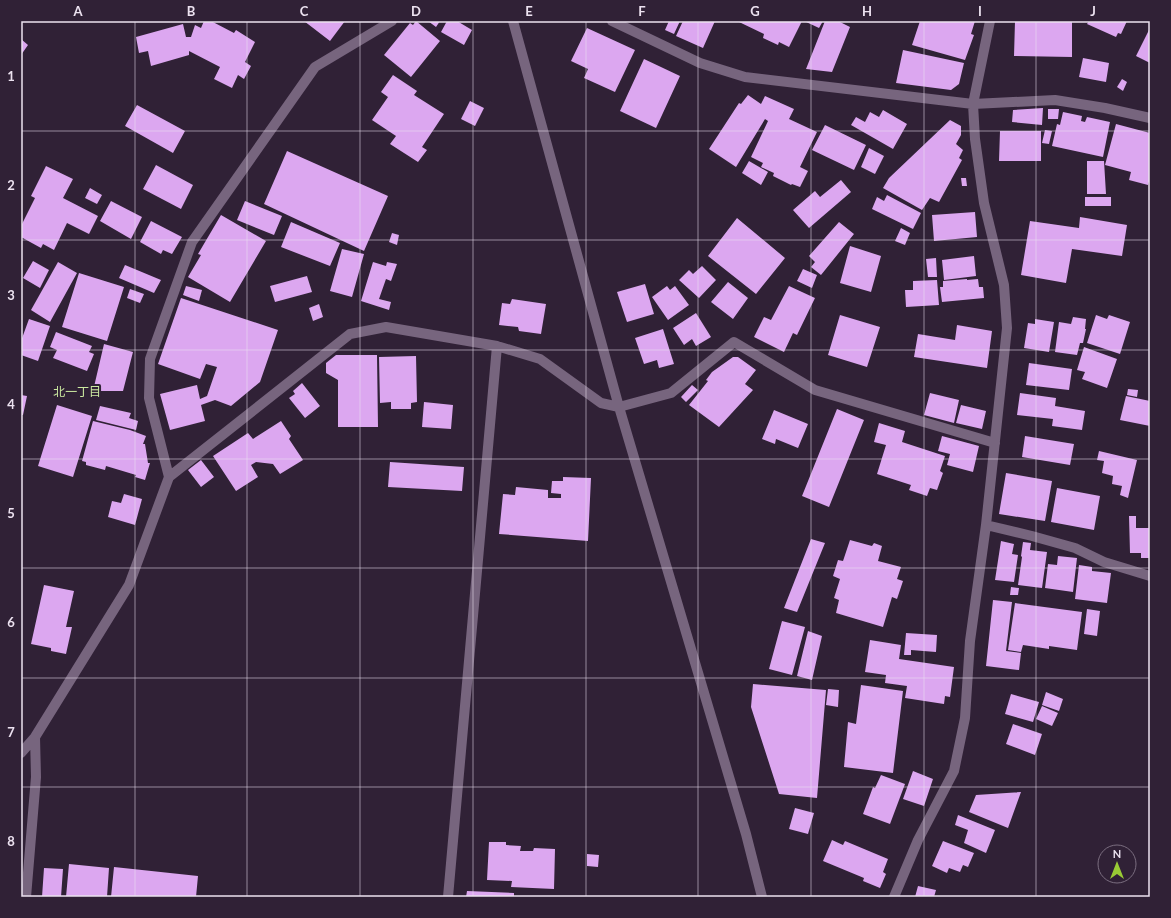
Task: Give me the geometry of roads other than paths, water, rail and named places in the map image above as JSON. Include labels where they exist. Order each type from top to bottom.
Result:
[{"type":"street","points":[[169,478],[149,398],[150,359],[192,242],[315,67],[392,21]]},
{"type":"street","points":[[513,21],[619,407],[744,826],[762,897]]},
{"type":"street","points":[[612,21],[700,63],[745,78],[972,104],[1055,100],[1105,108],[1150,118]]},
{"type":"street","points":[[894,897],[918,840],[954,771],[965,718],[970,641],[986,525],[1007,328],[1004,285],[984,202],[975,139],[972,104],[990,21]]},
{"type":"street","points":[[21,753],[35,737],[129,585],[169,478],[350,334],[386,327],[497,346],[540,359],[600,403],[619,407],[671,393],[734,342],[815,390],[995,443]]},
{"type":"street","points":[[448,897],[497,346]]},
{"type":"street","points":[[986,525],[1075,548],[1104,562],[1150,576]]},
{"type":"street","points":[[26,897],[36,777],[35,737]]},
{"type":"district","name":"北一丁目","points":[[77,392]]}]
